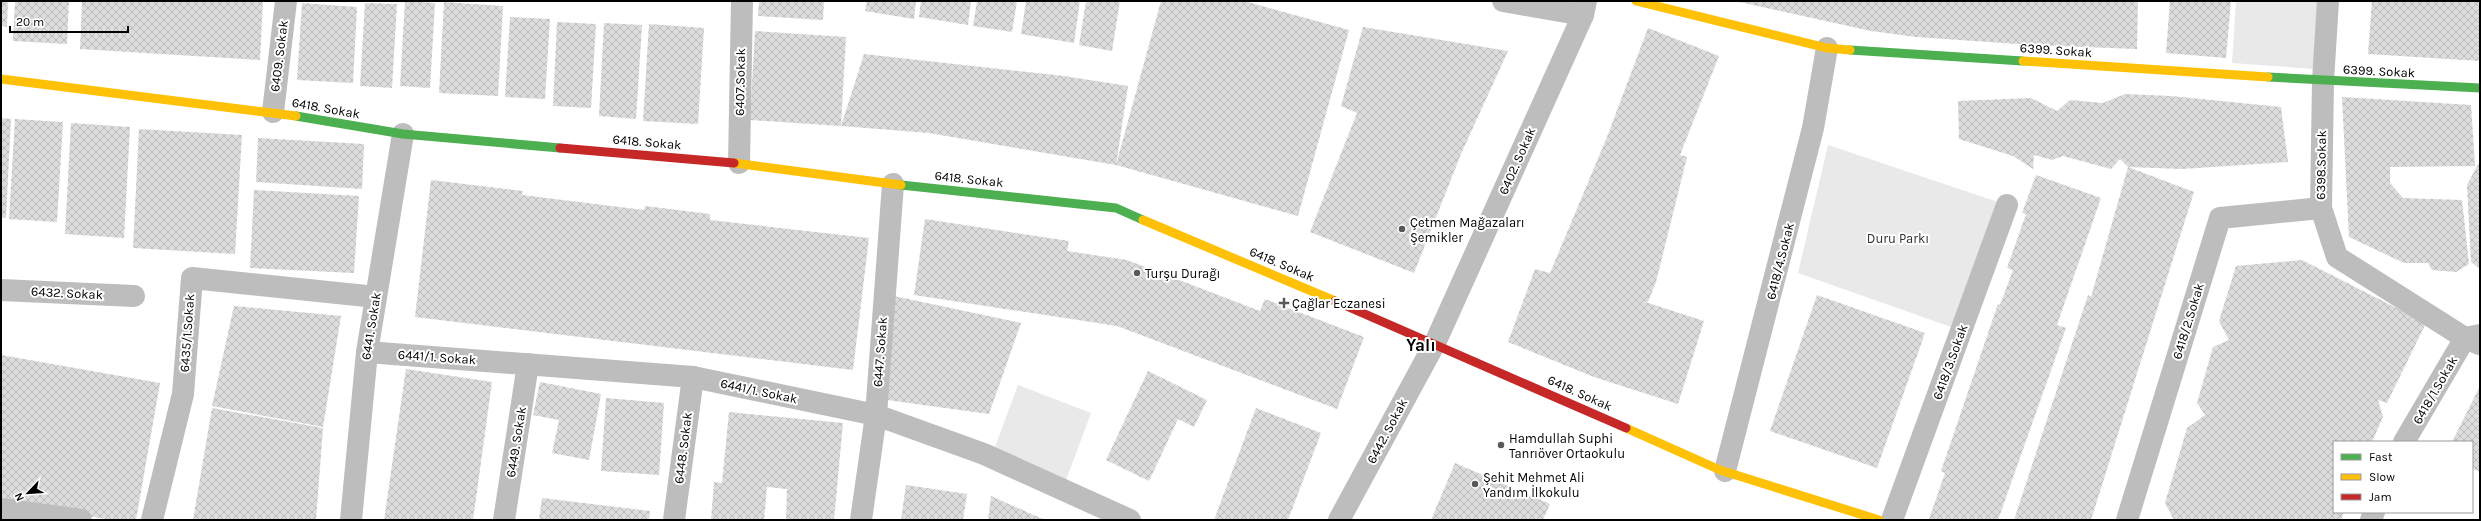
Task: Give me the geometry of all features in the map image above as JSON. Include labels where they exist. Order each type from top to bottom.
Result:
[{"type":"street","name":"6409. Sokak","points":[[273,112],[286,1]]},
{"type":"street","name":"6407.Sokak","points":[[739,163],[742,1]]},
{"type":"street","points":[[1503,1],[1584,8]]},
{"type":"street","name":"6399. Sokak","points":[[1636,1],[1827,48],[2323,81],[2480,88]]},
{"type":"street","name":"6398.Sokak","points":[[2328,1],[2323,81],[2321,208],[2337,257],[2475,339]]},
{"type":"street","name":"6402. Sokak","points":[[1435,343],[1584,8]]},
{"type":"street","name":"6418/4.Sokak","points":[[1725,471],[1813,128],[1827,48]]},
{"type":"street","name":"6418. Sokak","points":[[1,79],[273,112],[403,134],[739,163],[892,184],[1116,208],[1435,343],[1725,471],[1879,520]]},
{"type":"street","name":"6441. Sokak","points":[[351,520],[367,352],[403,134]]},
{"type":"street","name":"6447. Sokak","points":[[861,520],[876,415],[892,184]]},
{"type":"street","name":"6418/3.Sokak","points":[[1892,520],[2007,205]]},
{"type":"street","name":"6418/2.Sokak","points":[[2127,520],[2220,218],[2321,208]]},
{"type":"street","name":"6435/1.Sokak","points":[[152,520],[183,394],[192,278],[376,297]]},
{"type":"street","name":"6432. Sokak","points":[[1,290],[134,296]]},
{"type":"street","name":"6418/1.Sokak","points":[[2405,441],[2475,339]]},
{"type":"street","name":"6442. Sokak","points":[[1339,520],[1435,343]]},
{"type":"street","name":"6441/1. Sokak","points":[[367,352],[693,377],[876,415],[984,454],[1130,520]]},
{"type":"street","name":"6449. Sokak","points":[[504,520],[528,364]]},
{"type":"street","name":"6448. Sokak","points":[[674,520],[693,377]]},
{"type":"street","points":[[1,509],[81,520]]},
{"type":"green space","points":[[2236,1],[2319,1],[2314,69],[2232,63]]},
{"type":"green space","name":"Duru Parkı","points":[[1828,145],[2007,205],[1951,327],[1798,273]]},
{"type":"green space","points":[[1018,385],[1091,413],[1065,483],[992,455]]},
{"type":"building","points":[[1,1],[8,1],[7,27],[1,26]]},
{"type":"building","points":[[15,1],[69,1],[67,44],[13,41]]},
{"type":"building","points":[[82,1],[263,1],[260,60],[80,49]]},
{"type":"building","points":[[405,1],[435,3],[430,88],[400,86]]},
{"type":"building","points":[[759,1],[824,1],[823,20],[758,16]]},
{"type":"building","points":[[867,1],[916,1],[914,19],[865,11]]},
{"type":"building","points":[[921,1],[971,1],[968,25],[919,17]]},
{"type":"building","points":[[977,1],[1017,1],[1012,32],[973,26]]},
{"type":"building","points":[[1026,1],[1080,1],[1074,43],[1021,34]]},
{"type":"building","points":[[1086,1],[1120,1],[1112,51],[1079,45]]},
{"type":"building","points":[[1161,1],[1244,1],[1349,30],[1298,216],[1116,165]]},
{"type":"building","points":[[1735,1],[2138,1],[2137,49],[2032,45],[1916,37],[1871,31]]},
{"type":"building","points":[[2170,1],[2231,1],[2226,58],[2166,53]]},
{"type":"building","points":[[2372,1],[2480,1],[2480,61],[2368,54]]},
{"type":"building","points":[[444,2],[503,6],[498,96],[439,93]]},
{"type":"building","points":[[302,3],[357,7],[353,83],[297,80]]},
{"type":"building","points":[[365,3],[397,4],[392,88],[360,86]]},
{"type":"building","points":[[510,17],[550,19],[545,99],[505,97]]},
{"type":"building","points":[[557,22],[596,24],[591,108],[553,106]]},
{"type":"building","points":[[604,23],[642,25],[636,119],[599,116]]},
{"type":"building","points":[[649,24],[704,28],[698,124],[643,121]]},
{"type":"building","points":[[1363,27],[1508,51],[1461,154],[1414,273],[1310,232],[1357,113],[1341,106]]},
{"type":"building","points":[[1648,28],[1719,56],[1680,155],[1687,157],[1656,282],[1648,302],[1642,301],[1704,321],[1678,404],[1594,377],[1508,342],[1535,269],[1550,273],[1607,137]]},
{"type":"building","points":[[755,31],[846,37],[841,126],[750,120]]},
{"type":"building","points":[[864,54],[1064,76],[1128,86],[1116,165],[929,133],[841,126]]},
{"type":"building","points":[[2125,94],[2171,96],[2281,107],[2288,162],[2182,169],[2128,167],[2120,159],[2111,169],[2063,156],[2052,160],[2034,155],[2033,169],[2013,156],[1959,139],[1958,101],[2031,98],[2057,111],[2070,100],[2103,103]]},
{"type":"building","points":[[2342,97],[2471,105],[2475,166],[2390,167],[2390,183],[2403,198],[2462,200],[2469,264],[2456,272],[2432,270],[2428,263],[2404,263],[2349,237]]},
{"type":"building","points":[[1,118],[11,119],[6,218],[1,218]]},
{"type":"building","points":[[15,119],[63,122],[57,222],[9,219]]},
{"type":"building","points":[[71,123],[130,127],[124,238],[65,234]]},
{"type":"building","points":[[139,129],[242,135],[235,254],[133,248]]},
{"type":"building","points":[[258,138],[364,144],[362,189],[256,182]]},
{"type":"building","points":[[2478,164],[2480,164],[2480,269],[2471,262],[2467,185]]},
{"type":"building","points":[[2128,167],[2194,192],[2091,520],[2014,520],[2088,295],[2091,297]]},
{"type":"building","points":[[2036,175],[2101,198],[2057,325],[2066,328],[1998,520],[1929,519],[1945,473],[1941,471],[1998,304],[2000,305],[2013,270],[2007,268],[2026,214],[2022,213]]},
{"type":"building","points":[[431,180],[523,191],[522,195],[644,210],[645,206],[710,214],[710,220],[869,238],[853,370],[415,317]]},
{"type":"building","points":[[254,190],[359,196],[354,273],[250,268]]},
{"type":"building","points":[[925,219],[1069,241],[1067,251],[1127,260],[1260,311],[1265,299],[1364,337],[1337,409],[1117,326],[914,295]]},
{"type":"building","points":[[2302,260],[2426,323],[2387,403],[2378,400],[2383,417],[2372,441],[2333,441],[2333,513],[2344,513],[2341,520],[2174,520],[2165,503],[2187,428],[2205,415],[2197,403],[2213,347],[2229,340],[2219,321],[2236,266]]},
{"type":"building","points":[[1817,295],[1925,333],[1877,468],[1770,431]]},
{"type":"building","points":[[894,296],[1021,323],[989,414],[887,400]]},
{"type":"building","points":[[234,306],[341,316],[323,427],[212,406]]},
{"type":"building","points":[[1,355],[160,383],[136,520],[111,520],[1,501]]},
{"type":"building","points":[[406,369],[492,382],[473,520],[384,520]]},
{"type":"building","points":[[1148,371],[1207,400],[1194,427],[1178,419],[1149,481],[1106,460]]},
{"type":"building","points":[[540,382],[601,394],[589,460],[552,453],[559,420],[533,415]]},
{"type":"building","points":[[2480,386],[2480,472],[2473,468],[2473,441],[2452,441]]},
{"type":"building","points":[[606,398],[664,403],[659,475],[601,471]]},
{"type":"building","points":[[212,408],[323,428],[316,520],[193,520]]},
{"type":"building","points":[[1256,408],[1321,433],[1288,520],[1214,520]]},
{"type":"building","points":[[729,412],[843,423],[834,520],[786,520],[787,489],[767,487],[764,520],[711,520],[714,482],[722,483]]},
{"type":"building","name":"Şehit Mehmet Ali Yandım İlkokulu","points":[[1455,463],[1550,504],[1543,520],[1431,520]]},
{"type":"building","points":[[906,485],[967,494],[963,520],[901,520]]},
{"type":"building","points":[[991,496],[1045,520],[988,520]]},
{"type":"building","points":[[542,498],[650,511],[649,520],[539,520]]},
{"type":"traffic: fast","points":[[1850,50],[2023,61]]},
{"type":"traffic: fast","points":[[2268,77],[2480,88]]},
{"type":"traffic: fast","points":[[296,116],[403,134],[560,148]]},
{"type":"traffic: fast","points":[[901,185],[1116,208],[1143,220]]},
{"type":"traffic: slow","points":[[1636,1],[1827,48],[1850,50]]},
{"type":"traffic: slow","points":[[2023,61],[2268,77]]},
{"type":"traffic: slow","points":[[1,79],[296,116]]},
{"type":"traffic: slow","points":[[734,163],[901,185]]},
{"type":"traffic: slow","points":[[1143,220],[1335,301]]},
{"type":"traffic: slow","points":[[1626,428],[1720,470],[1879,520]]},
{"type":"traffic: jam","points":[[560,148],[734,163]]},
{"type":"traffic: jam","points":[[1335,301],[1626,428]]},
{"type":"place","name":"Çetmen Mağazaları Şemikler","points":[[1402,229]]},
{"type":"place","name":"Turşu Durağı","points":[[1137,273]]},
{"type":"place","name":"Çağlar Eczanesi","points":[[1284,303]]},
{"type":"place","name":"Hamdullah Suphi Tanrıöver Ortaokulu","points":[[1501,445]]},
{"type":"place","name":"Şehit Mehmet Ali Yandım İlkokulu","points":[[1475,484]]},
{"type":"district","name":"Yalı","points":[[1421,345]]}]
